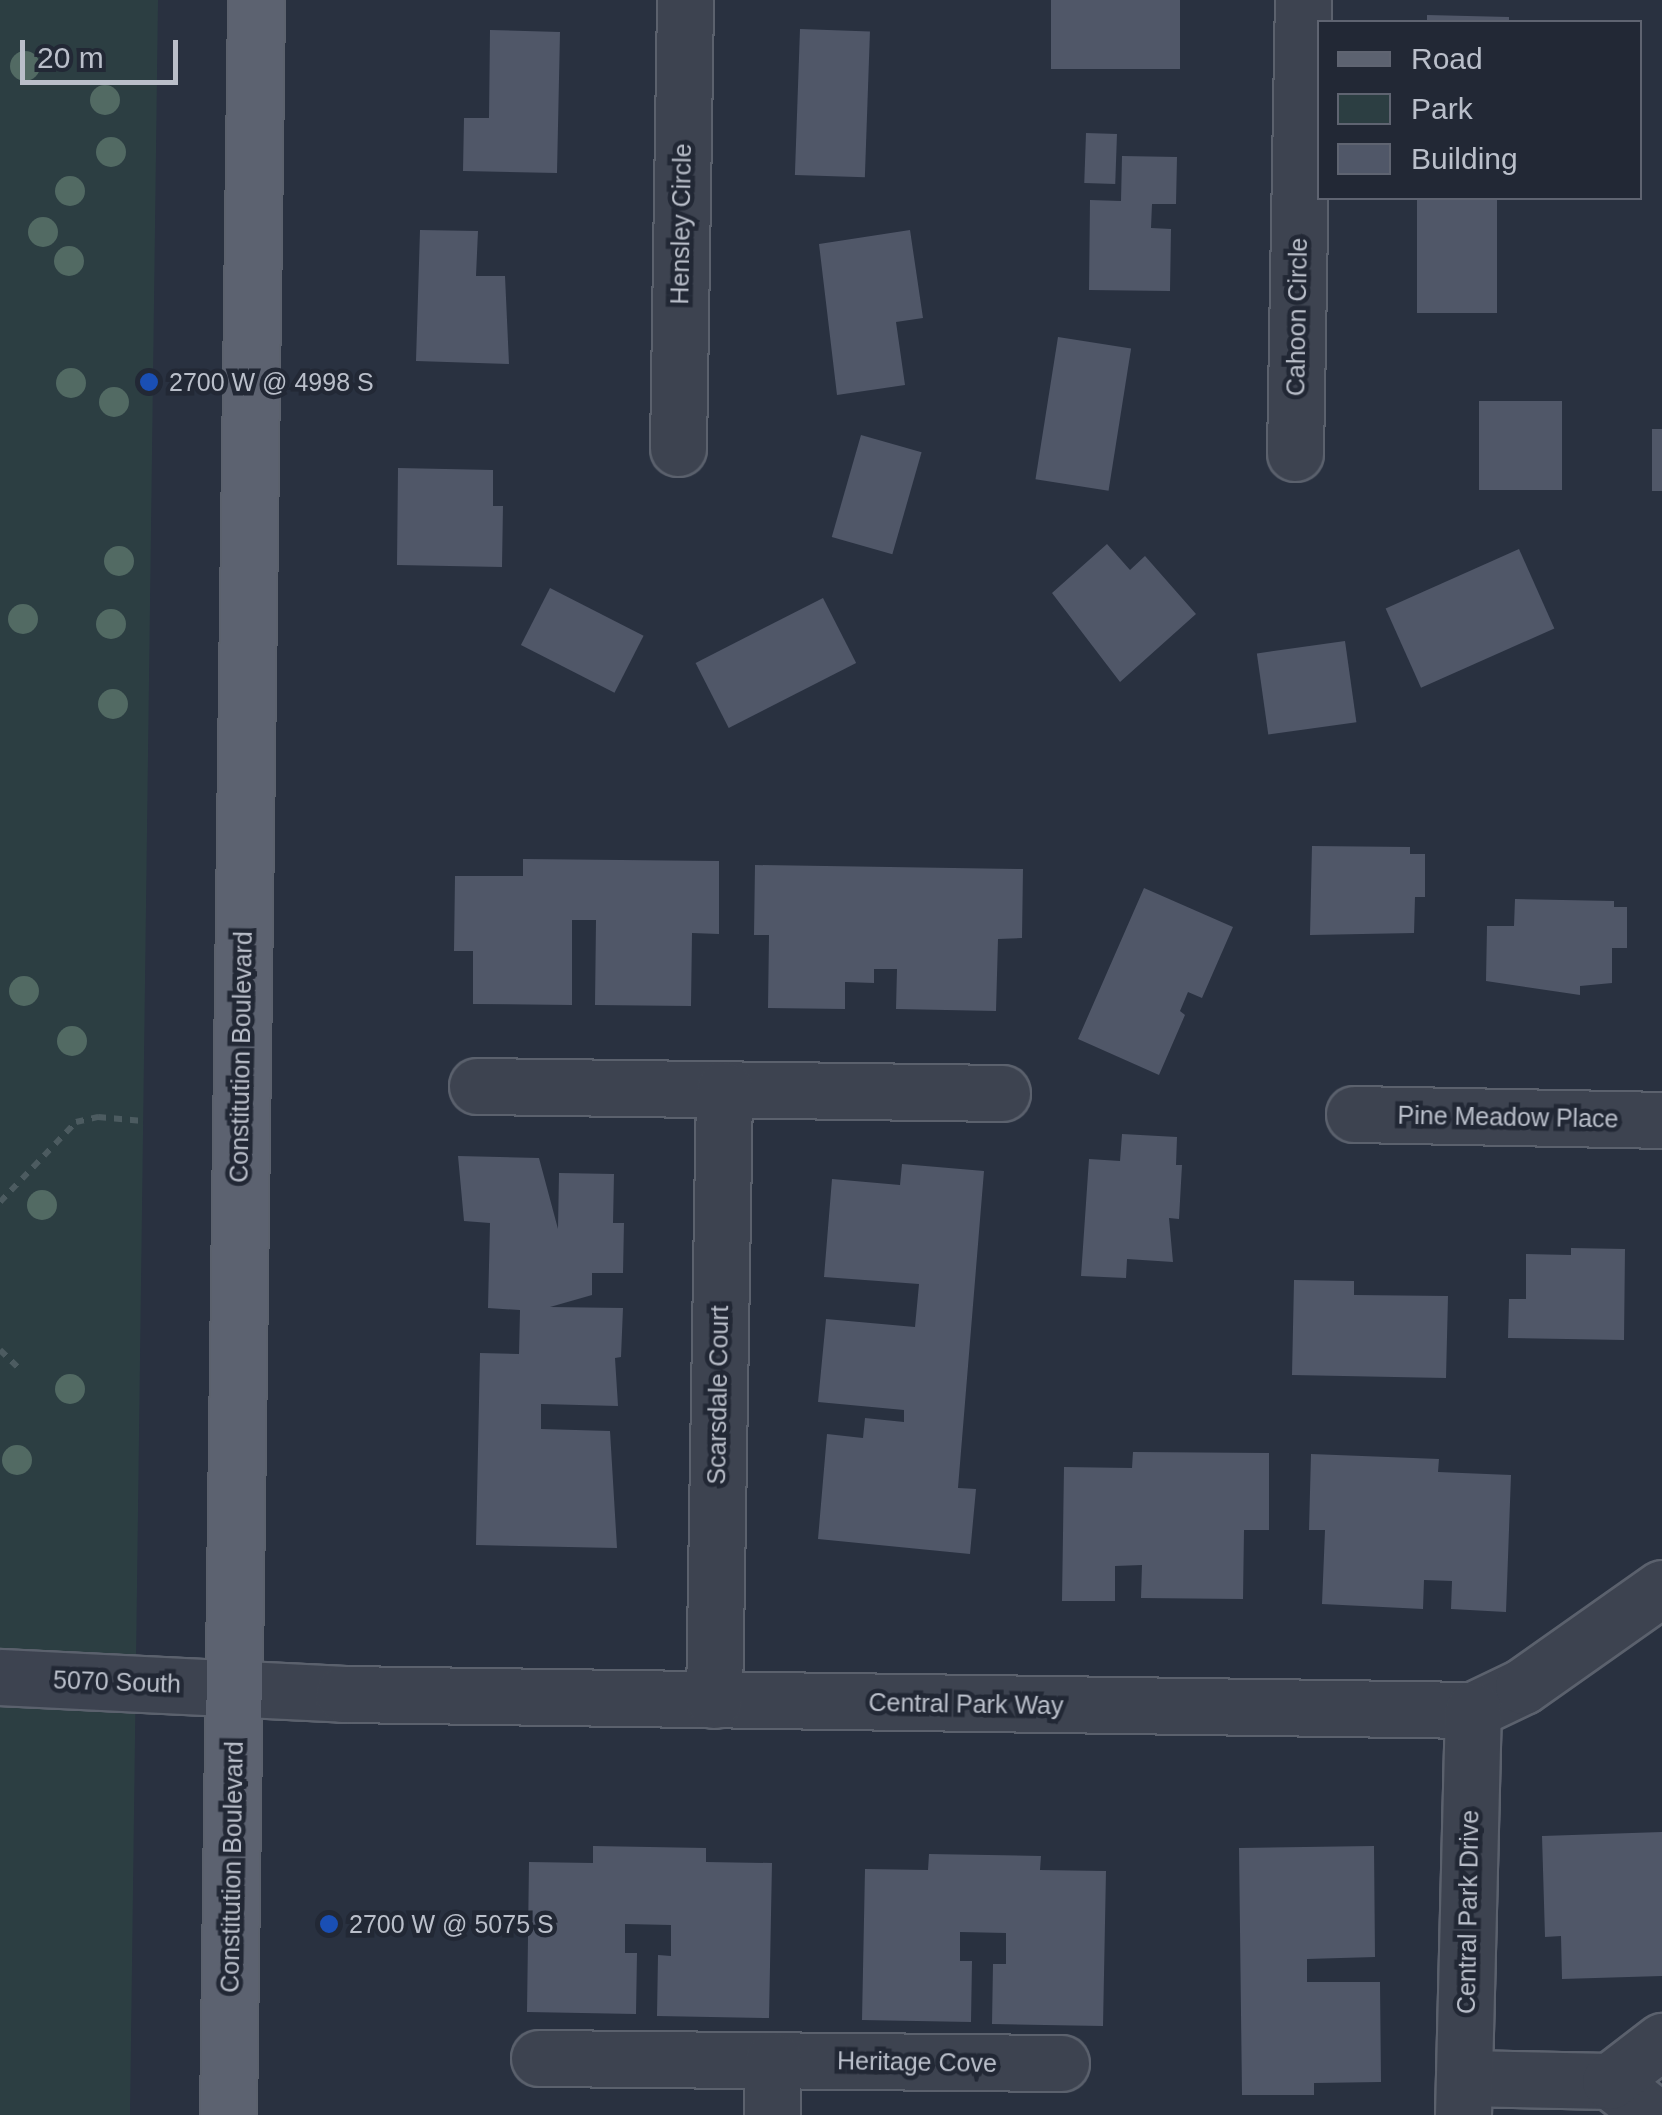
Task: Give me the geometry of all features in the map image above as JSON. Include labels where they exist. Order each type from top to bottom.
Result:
[{"type":"main road","name":"Constitution Boulevard","points":[[228,2115],[256,0]]},
{"type":"street","name":"Hensley Circle","points":[[678,448],[685,0]]},
{"type":"street","name":"Cahoon Circle","points":[[1295,453],[1303,0]]},
{"type":"street","points":[[477,1086],[1002,1093]]},
{"type":"street","name":"Scarsdale Court","points":[[714,1700],[724,1089]]},
{"type":"street","name":"Pine Meadow Place","points":[[1354,1114],[1662,1120]]},
{"type":"street","name":"Central Park Way","points":[[234,1687],[714,1700],[1473,1710],[1523,1686],[1662,1588]]},
{"type":"street","name":"5070 South","points":[[0,1677],[234,1687]]},
{"type":"street","name":"Central Park Drive","points":[[1463,2097],[1473,1710]]},
{"type":"street","points":[[1463,2097],[1610,2081],[1662,2041]]},
{"type":"street","name":"Heritage Cove","points":[[538,2058],[1061,2064]]},
{"type":"street","points":[[772,2115],[773,2060]]},
{"type":"street","points":[[1610,2081],[1653,2115]]},
{"type":"path","points":[[0,1202],[76,1122],[98,1116],[144,1121]]},
{"type":"path","points":[[0,1350],[22,1371]]},
{"type":"green space","points":[[0,0],[158,0],[130,2115],[0,2115]]},
{"type":"building","points":[[1051,0],[1180,0],[1180,69],[1051,69]]},
{"type":"building","points":[[1427,15],[1509,17],[1509,20],[1427,20]]},
{"type":"building","points":[[800,29],[870,31],[865,177],[795,175]]},
{"type":"building","points":[[490,30],[560,32],[557,173],[463,171],[464,118],[489,118]]},
{"type":"building","points":[[1086,133],[1117,134],[1115,184],[1084,183]]},
{"type":"building","points":[[1122,156],[1177,157],[1176,204],[1152,204],[1151,228],[1171,229],[1170,291],[1089,290],[1090,200],[1121,201]]},
{"type":"building","points":[[1417,200],[1497,200],[1497,313],[1417,313]]},
{"type":"building","points":[[420,230],[478,231],[476,276],[505,276],[509,364],[416,361]]},
{"type":"building","points":[[910,230],[923,318],[896,322],[905,385],[837,395],[819,244]]},
{"type":"building","points":[[1058,337],[1131,349],[1109,491],[1035,479]]},
{"type":"building","points":[[1479,401],[1562,401],[1562,490],[1479,490]]},
{"type":"building","points":[[1652,429],[1662,429],[1662,491],[1652,491]]},
{"type":"building","points":[[861,435],[922,452],[892,554],[832,537]]},
{"type":"building","points":[[398,468],[493,470],[493,506],[503,506],[502,567],[397,565]]},
{"type":"building","points":[[1107,544],[1130,570],[1145,556],[1196,614],[1120,682],[1052,593]]},
{"type":"building","points":[[1519,549],[1554,628],[1421,688],[1386,608]]},
{"type":"building","points":[[550,588],[644,636],[615,693],[521,645]]},
{"type":"building","points":[[823,598],[856,663],[729,728],[696,663]]},
{"type":"building","points":[[1345,641],[1356,722],[1268,735],[1257,653]]},
{"type":"building","points":[[1312,846],[1410,847],[1410,854],[1425,854],[1425,897],[1415,897],[1414,933],[1310,935]]},
{"type":"building","points":[[523,859],[719,861],[719,934],[692,933],[691,1006],[595,1005],[596,920],[572,920],[572,1005],[473,1004],[473,951],[454,951],[455,876],[523,876]]},
{"type":"building","points":[[755,865],[1023,869],[1022,938],[998,939],[996,1011],[896,1009],[897,969],[874,969],[874,983],[845,982],[845,1009],[768,1008],[769,935],[754,935]]},
{"type":"building","points":[[1144,888],[1233,927],[1202,998],[1188,992],[1180,1011],[1185,1015],[1159,1075],[1078,1039]]},
{"type":"building","points":[[1515,899],[1614,901],[1614,907],[1627,907],[1627,948],[1612,948],[1612,983],[1580,986],[1580,995],[1486,981],[1487,926],[1514,926]]},
{"type":"building","points":[[1122,1134],[1177,1137],[1176,1165],[1182,1165],[1179,1219],[1169,1218],[1173,1262],[1127,1259],[1126,1278],[1081,1276],[1089,1159],[1120,1161]]},
{"type":"building","points":[[458,1156],[539,1158],[558,1229],[559,1173],[614,1174],[613,1223],[624,1223],[623,1273],[592,1273],[592,1295],[550,1307],[623,1308],[621,1357],[615,1358],[618,1406],[541,1404],[541,1429],[610,1431],[617,1548],[476,1545],[480,1353],[519,1354],[520,1310],[488,1308],[490,1223],[464,1221]]},
{"type":"building","points":[[902,1164],[984,1171],[958,1488],[976,1489],[970,1554],[818,1539],[827,1434],[863,1438],[865,1418],[904,1422],[904,1410],[818,1402],[826,1319],[915,1327],[919,1284],[824,1277],[832,1179],[900,1185]]},
{"type":"building","points":[[1571,1248],[1625,1249],[1624,1340],[1508,1338],[1509,1299],[1526,1299],[1526,1254],[1571,1255]]},
{"type":"building","points":[[1294,1280],[1354,1281],[1354,1295],[1448,1296],[1446,1378],[1292,1375]]},
{"type":"building","points":[[1133,1452],[1269,1453],[1269,1530],[1244,1530],[1243,1599],[1141,1598],[1142,1565],[1115,1566],[1115,1601],[1062,1601],[1064,1467],[1132,1468]]},
{"type":"building","points":[[1311,1454],[1439,1459],[1438,1472],[1511,1475],[1506,1612],[1451,1609],[1452,1581],[1424,1580],[1423,1609],[1322,1604],[1325,1530],[1309,1530]]},
{"type":"building","points":[[1662,1832],[1662,1976],[1562,1979],[1561,1936],[1545,1937],[1542,1836]]},
{"type":"building","points":[[593,1846],[706,1848],[706,1862],[772,1863],[769,2018],[657,2016],[658,1955],[671,1956],[671,1925],[625,1924],[625,1953],[637,1953],[636,2014],[527,2012],[529,1862],[593,1863]]},
{"type":"building","points":[[1374,1846],[1375,1957],[1307,1959],[1307,1982],[1380,1982],[1381,2082],[1314,2083],[1314,2095],[1242,2095],[1239,1848]]},
{"type":"building","points":[[929,1854],[1041,1856],[1040,1870],[1106,1871],[1103,2026],[992,2024],[993,1964],[1006,1964],[1006,1933],[960,1932],[960,1961],[972,1961],[971,2022],[862,2020],[865,1869],[928,1870]]},
{"type":"place","name":"2700 W @ 4998 S","points":[[149,382]]},
{"type":"place","name":"2700 W @ 5075 S","points":[[329,1924]]}]
